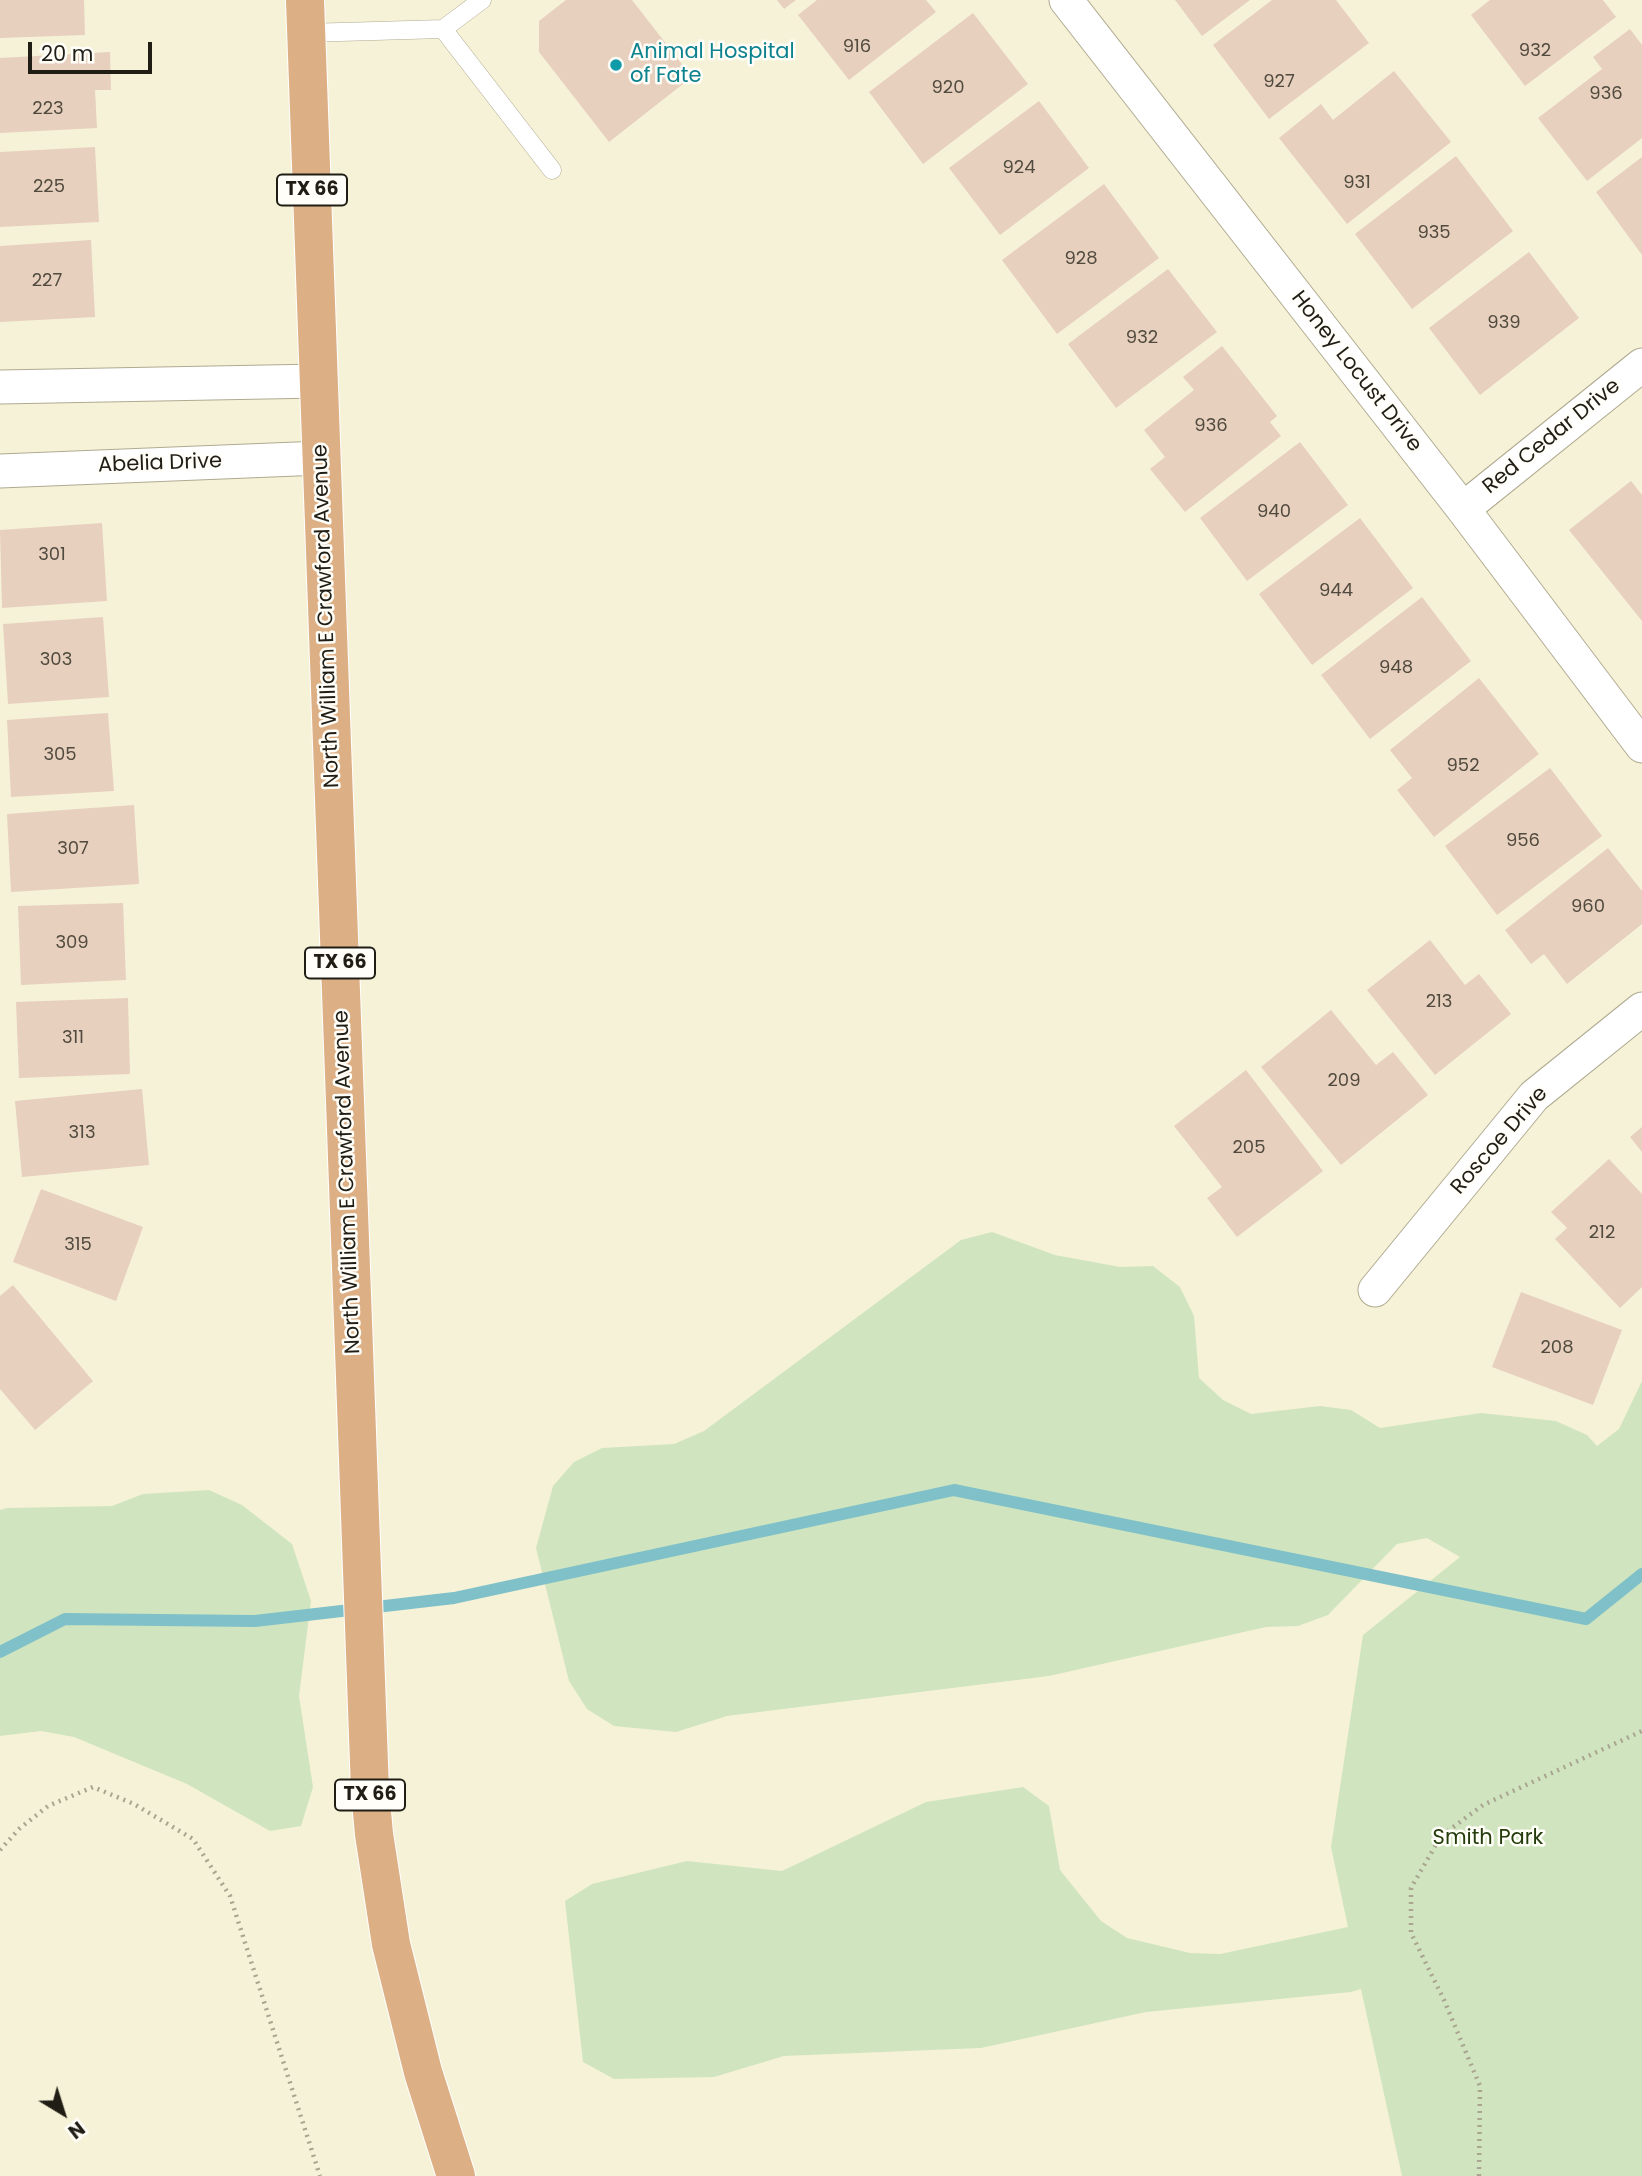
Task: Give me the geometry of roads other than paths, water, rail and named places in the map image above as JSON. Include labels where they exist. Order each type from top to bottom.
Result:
[{"type":"main road","name":"North William E Crawford Avenue","points":[[306,17],[370,1790],[391,1944],[423,2072],[456,2176]]},
{"type":"street","name":"Honey Locust Drive","points":[[1066,0],[1463,509],[1642,746]]},
{"type":"street","name":"Red Cedar Drive","points":[[1463,509],[1642,365]]},
{"type":"street","points":[[0,387],[319,381]]},
{"type":"street","name":"Abelia Drive","points":[[0,471],[321,458]]},
{"type":"street","name":"Roscoe Drive","points":[[1374,1290],[1534,1096],[1642,1009]]},
{"type":"lane","points":[[306,17],[443,29],[482,0]]},
{"type":"lane","points":[[443,29],[552,170]]},
{"type":"waterway","points":[[0,1652],[65,1619],[255,1621],[454,1598],[954,1490],[1586,1619],[1642,1574]]},
{"type":"place","name":"Animal Hospital of Fate","points":[[616,65]]},
{"type":"park label","name":"Smith Park","points":[[1488,1839]]}]
